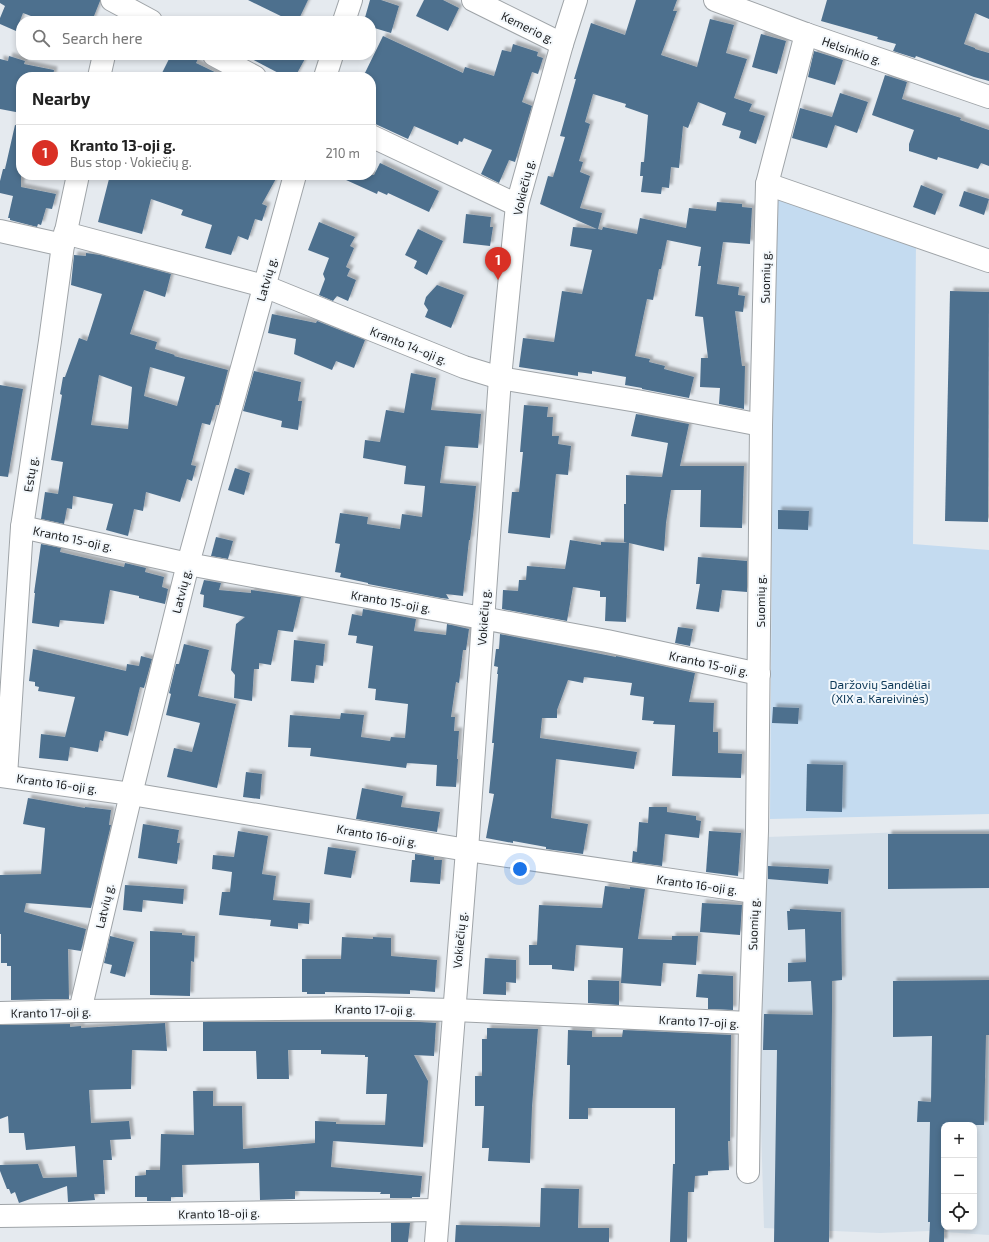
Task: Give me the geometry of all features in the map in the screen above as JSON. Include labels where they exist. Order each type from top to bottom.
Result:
[{"type":"street","points":[[346,16],[351,0]]},
{"type":"street","name":"Kemerio g.","points":[[473,0],[562,44]]},
{"type":"street","name":"Vokiečių g.","points":[[436,1242],[467,850],[500,378],[517,205],[562,44],[576,0]]},
{"type":"street","name":"Helsinkio g.","points":[[715,0],[806,34],[989,97]]},
{"type":"street","points":[[114,6],[139,16]]},
{"type":"street","name":"Suomių g.","points":[[748,1172],[750,1023],[757,831],[761,425],[767,184],[806,34]]},
{"type":"street","points":[[100,72],[103,60]]},
{"type":"street","points":[[223,60],[246,72]]},
{"type":"street","points":[[327,72],[330,60]]},
{"type":"street","points":[[376,138],[517,205]]},
{"type":"street","name":"Estų g.","points":[[3,776],[22,527],[64,239],[77,180]]},
{"type":"street","name":"Latvių g.","points":[[80,1011],[131,794],[188,564],[294,180]]},
{"type":"street","points":[[767,184],[989,261]]},
{"type":"street","name":"Kranto 14-oji g.","points":[[0,231],[64,239],[264,286],[464,368],[500,378],[637,401],[761,425]]},
{"type":"street","name":"Kranto 15-oji g.","points":[[22,527],[188,564],[607,641],[759,674]]},
{"type":"street","name":"Kranto 16-oji g.","points":[[3,776],[131,794],[467,850],[754,892]]},
{"type":"street","name":"Kranto 17-oji g.","points":[[0,1013],[359,1008],[454,1010],[750,1023]]},
{"type":"street","name":"Kranto 18-oji g.","points":[[0,1215],[438,1210]]},
{"type":"shaded area","points":[[989,829],[989,1235],[929,1231],[880,1233],[764,1228],[758,1024],[767,837]]},
{"type":"green space","name":"Daržovių Sandėliai (XIX a. Kareivinės)","points":[[773,197],[916,243],[913,544],[989,550],[989,814],[770,819]]},
{"type":"building","points":[[0,0],[100,0],[94,16],[31,16],[23,13],[22,16],[16,16],[16,31],[0,24],[0,18],[5,6],[0,3]]},
{"type":"building","points":[[248,0],[308,0],[300,16],[281,16]]},
{"type":"building","points":[[370,0],[381,0],[399,6],[391,33],[376,28],[376,16],[365,16]]},
{"type":"building","points":[[424,0],[443,0],[459,8],[448,31],[416,16]]},
{"type":"building","points":[[636,0],[677,0],[673,11],[677,11],[661,55],[697,67],[710,19],[734,25],[726,53],[747,59],[734,98],[752,104],[749,111],[765,116],[756,144],[739,138],[741,131],[722,125],[726,113],[698,102],[688,128],[683,126],[679,168],[671,167],[669,188],[662,187],[661,194],[641,192],[643,176],[640,176],[641,162],[644,162],[648,115],[625,107],[626,104],[593,94],[585,122],[590,124],[579,161],[583,162],[580,172],[590,176],[580,208],[602,213],[598,229],[602,230],[603,227],[637,234],[640,218],[686,228],[689,208],[716,211],[717,202],[742,204],[742,207],[752,208],[750,244],[723,242],[717,284],[739,287],[738,295],[745,296],[743,312],[735,311],[742,366],[745,366],[744,409],[719,404],[720,388],[700,387],[701,358],[708,358],[703,317],[695,316],[701,266],[698,266],[701,247],[667,240],[661,269],[659,269],[653,300],[647,299],[635,356],[650,359],[649,362],[665,366],[664,369],[694,377],[689,398],[625,385],[626,377],[592,371],[592,374],[578,372],[578,376],[519,367],[523,338],[554,342],[562,291],[582,294],[592,250],[570,246],[573,227],[597,229],[540,204],[548,176],[553,177],[565,137],[560,136],[576,79],[574,79],[591,23],[625,35]]},
{"type":"building","points":[[827,0],[989,0],[989,19],[975,13],[964,44],[989,53],[989,81],[916,56],[915,58],[893,51],[896,44],[877,39],[878,37],[821,21]]},
{"type":"building","points":[[761,34],[786,41],[777,74],[752,67]]},
{"type":"building","points":[[383,36],[463,73],[465,67],[494,76],[502,50],[511,52],[513,44],[538,52],[537,56],[543,58],[538,74],[532,72],[522,102],[532,106],[515,162],[509,160],[499,183],[481,174],[492,150],[464,138],[462,142],[459,141],[458,145],[414,126],[408,139],[376,124],[376,72],[365,72],[371,60],[376,60],[376,50]]},
{"type":"building","points":[[814,51],[843,60],[835,85],[808,77]]},
{"type":"building","points":[[9,56],[16,58],[16,60],[25,61],[24,64],[54,70],[54,72],[16,72],[16,112],[0,109],[0,59],[8,61]]},
{"type":"building","points":[[168,60],[198,60],[196,63],[215,72],[162,72]]},
{"type":"building","points":[[254,60],[304,60],[298,72],[276,72]]},
{"type":"building","points":[[885,75],[907,82],[902,99],[961,118],[960,120],[989,130],[989,166],[981,163],[978,169],[938,157],[937,160],[909,151],[909,144],[914,130],[872,115]]},
{"type":"building","points":[[840,93],[868,102],[857,133],[835,125],[827,148],[792,138],[800,108],[832,117]]},
{"type":"building","points":[[16,125],[16,180],[21,180],[21,187],[56,194],[52,209],[46,208],[41,225],[38,224],[37,227],[10,220],[10,218],[8,218],[13,196],[0,193],[0,181],[3,169],[5,169]]},
{"type":"building","points":[[380,163],[439,191],[429,212],[388,193],[387,195],[378,191],[377,194],[346,180],[376,180],[376,171]]},
{"type":"building","points":[[109,180],[275,180],[262,204],[267,206],[262,221],[255,219],[248,240],[238,236],[231,255],[205,248],[212,225],[181,215],[183,210],[151,199],[142,234],[98,222]]},
{"type":"building","points":[[921,185],[943,194],[935,215],[913,207]]},
{"type":"building","points":[[964,191],[989,199],[984,215],[959,206]]},
{"type":"building","points":[[466,214],[491,217],[490,227],[493,227],[490,246],[463,243]]},
{"type":"building","points":[[319,222],[355,237],[350,246],[354,248],[346,267],[350,269],[347,276],[356,280],[348,301],[337,296],[333,301],[319,295],[325,279],[323,274],[329,258],[308,250]]},
{"type":"building","points":[[418,229],[443,241],[427,275],[414,268],[417,261],[405,255]]},
{"type":"building","points":[[86,253],[100,255],[171,274],[165,297],[144,290],[130,334],[157,342],[155,349],[175,355],[174,356],[228,370],[219,405],[216,405],[210,425],[202,423],[191,465],[196,466],[192,481],[187,479],[180,502],[146,492],[143,511],[134,509],[128,536],[106,530],[113,504],[73,496],[72,509],[67,508],[64,524],[41,519],[45,492],[58,494],[63,462],[51,460],[62,395],[60,394],[63,377],[65,377],[79,338],[87,341],[102,294],[71,285],[74,255],[86,256]],"holes":[[[150,367],[185,377],[177,406],[144,396]],[[99,375],[132,387],[128,429],[91,425]]]},
{"type":"building","points":[[437,285],[464,295],[451,328],[425,317],[428,310],[424,304],[426,297]]},
{"type":"building","points":[[950,291],[989,292],[988,522],[945,521]]},
{"type":"building","points":[[272,314],[316,323],[317,321],[365,340],[354,368],[336,361],[332,370],[294,354],[296,339],[268,333]]},
{"type":"building","points":[[254,371],[301,382],[298,401],[302,401],[298,430],[281,427],[282,421],[243,411]]},
{"type":"building","points":[[411,373],[436,378],[431,410],[481,414],[478,448],[445,446],[440,483],[476,486],[463,596],[446,594],[449,599],[368,584],[340,577],[341,573],[335,572],[340,544],[335,543],[340,513],[368,517],[367,524],[400,529],[402,514],[422,517],[425,486],[404,484],[406,466],[363,458],[365,440],[380,442],[386,410],[404,413]]},
{"type":"building","points":[[0,385],[23,389],[8,477],[0,476]]},
{"type":"building","points":[[524,405],[548,407],[547,417],[553,417],[552,436],[559,436],[558,444],[571,446],[568,475],[556,474],[550,538],[508,533],[512,492],[519,492],[523,452],[520,452]]},
{"type":"building","points":[[636,414],[689,424],[680,466],[744,466],[742,528],[700,527],[701,490],[671,490],[666,523],[664,551],[629,543],[626,622],[605,621],[606,597],[600,597],[600,591],[573,587],[567,621],[502,609],[503,590],[518,591],[519,580],[526,580],[527,566],[565,569],[570,540],[601,545],[601,542],[627,543],[624,542],[626,475],[662,477],[668,443],[631,436]]},
{"type":"building","points":[[235,468],[250,473],[244,495],[228,490]]},
{"type":"building","points":[[778,510],[809,511],[808,530],[778,529]]},
{"type":"building","points":[[216,537],[233,541],[228,559],[211,556]]},
{"type":"building","points":[[41,544],[61,548],[60,552],[124,567],[125,563],[146,568],[145,572],[164,577],[162,587],[168,589],[165,604],[139,598],[139,596],[110,590],[104,624],[60,620],[59,627],[32,623],[34,593]]},
{"type":"building","points":[[698,557],[747,561],[747,592],[722,590],[719,612],[696,609],[700,584],[696,584]]},
{"type":"building","points":[[204,580],[221,583],[219,590],[251,593],[251,590],[301,597],[293,632],[278,630],[271,665],[259,663],[259,669],[254,669],[252,701],[234,698],[235,675],[231,670],[236,624],[245,617],[203,607],[204,595],[200,594]]},
{"type":"building","points":[[363,609],[416,619],[414,631],[446,635],[447,624],[469,629],[466,650],[463,650],[459,683],[456,682],[451,717],[455,717],[454,731],[459,731],[456,787],[436,786],[437,765],[407,763],[406,768],[310,756],[311,748],[288,747],[290,715],[340,719],[341,713],[364,715],[361,737],[390,741],[391,737],[405,738],[408,704],[375,700],[376,689],[368,688],[373,646],[356,643],[357,636],[348,635],[352,614],[362,616]]},
{"type":"building","points":[[678,627],[693,629],[690,646],[675,643]]},
{"type":"building","points":[[500,634],[695,673],[689,702],[714,703],[713,732],[718,732],[718,753],[742,754],[741,778],[672,776],[675,725],[653,724],[654,721],[642,720],[644,697],[630,695],[632,683],[584,677],[583,683],[568,680],[557,710],[557,718],[542,718],[540,738],[637,752],[634,769],[556,759],[551,818],[588,824],[583,854],[546,849],[546,847],[513,841],[513,843],[486,838],[494,794],[489,793],[494,743],[492,743],[498,674],[498,667],[494,666],[496,649],[499,649]]},
{"type":"building","points":[[294,640],[325,644],[323,666],[316,665],[314,683],[291,681]]},
{"type":"building","points":[[184,644],[209,650],[198,696],[236,704],[217,788],[167,777],[174,748],[192,752],[200,723],[166,715],[171,694],[169,693],[176,664],[179,664]]},
{"type":"building","points":[[33,649],[126,671],[127,664],[139,666],[141,656],[152,659],[144,688],[140,687],[128,736],[105,731],[103,741],[100,740],[98,752],[70,747],[68,761],[39,758],[41,734],[65,737],[75,697],[38,691],[39,687],[35,686],[35,682],[29,681]]},
{"type":"building","points":[[773,707],[799,708],[798,724],[772,723]]},
{"type":"building","points":[[807,764],[843,765],[842,812],[806,811]]},
{"type":"building","points":[[246,772],[262,774],[260,799],[243,797]]},
{"type":"building","points":[[362,788],[403,796],[401,807],[440,812],[437,832],[356,819]]},
{"type":"building","points":[[28,798],[85,808],[111,810],[109,825],[111,825],[91,908],[26,903],[24,912],[86,929],[81,951],[68,949],[69,999],[11,1000],[11,966],[7,966],[7,963],[1,963],[0,875],[41,874],[45,828],[23,824]]},
{"type":"building","points":[[649,807],[667,807],[667,812],[696,816],[696,820],[701,821],[699,838],[665,834],[662,866],[632,862],[633,851],[637,852],[639,822],[648,823]]},
{"type":"building","points":[[143,824],[179,830],[177,843],[180,843],[177,864],[138,858]]},
{"type":"building","points":[[238,831],[268,836],[262,874],[276,876],[273,900],[310,903],[309,924],[298,923],[298,929],[270,926],[271,920],[219,915],[222,892],[230,892],[232,872],[212,869],[213,855],[234,857]]},
{"type":"building","points":[[709,831],[741,833],[738,876],[706,872]]},
{"type":"building","points":[[888,834],[989,834],[989,888],[888,889]]},
{"type":"building","points":[[328,847],[356,851],[351,878],[324,874]]},
{"type":"building","points":[[415,854],[434,857],[434,860],[442,860],[440,884],[410,882],[412,860],[415,860]]},
{"type":"building","points":[[768,866],[829,869],[828,884],[768,879]]},
{"type":"building","points":[[125,885],[184,889],[183,904],[143,900],[142,912],[123,910]]},
{"type":"building","points":[[605,886],[645,889],[638,939],[672,940],[672,936],[698,936],[696,965],[663,963],[661,986],[621,983],[623,948],[576,945],[574,971],[552,969],[552,965],[529,965],[529,945],[537,945],[539,905],[602,908]]},
{"type":"building","points":[[702,903],[742,905],[740,935],[700,932]]},
{"type":"building","points":[[790,909],[841,912],[842,980],[832,981],[829,1242],[774,1242],[777,1050],[763,1050],[764,1014],[813,1015],[811,981],[788,982],[788,963],[806,962],[805,929],[788,930],[787,911],[790,911]]},
{"type":"building","points":[[150,931],[182,933],[182,935],[195,936],[194,962],[191,961],[190,996],[150,995]]},
{"type":"building","points":[[110,936],[134,942],[125,977],[110,973],[112,965],[104,963]]},
{"type":"building","points":[[342,937],[373,939],[373,937],[391,938],[391,956],[437,960],[435,992],[410,990],[410,994],[325,992],[325,994],[307,994],[307,992],[302,992],[302,959],[341,959]]},
{"type":"building","points":[[485,958],[516,960],[516,983],[506,982],[506,995],[483,994]]},
{"type":"building","points":[[698,974],[733,976],[733,1010],[708,1009],[708,998],[696,997]]},
{"type":"building","points":[[588,980],[619,981],[619,1005],[588,1003]]},
{"type":"building","points":[[989,980],[989,1035],[986,1035],[984,1125],[977,1125],[977,1122],[941,1122],[941,1230],[944,1230],[944,1242],[929,1242],[930,1122],[917,1122],[918,1101],[931,1102],[932,1036],[893,1037],[893,981]]},
{"type":"building","points":[[203,1022],[436,1023],[434,1056],[414,1055],[428,1081],[423,1147],[333,1141],[331,1167],[422,1176],[420,1197],[390,1198],[390,1194],[380,1194],[381,1192],[295,1191],[295,1199],[260,1200],[259,1163],[182,1165],[183,1197],[171,1197],[171,1201],[147,1201],[147,1197],[135,1197],[135,1176],[146,1175],[146,1170],[160,1170],[161,1134],[194,1135],[193,1091],[213,1091],[213,1106],[242,1106],[243,1149],[315,1143],[315,1121],[336,1122],[336,1124],[385,1125],[387,1094],[366,1094],[368,1057],[365,1057],[365,1055],[321,1054],[321,1050],[288,1050],[289,1079],[257,1079],[256,1051],[203,1051]]},
{"type":"building","points":[[165,1023],[167,1051],[132,1050],[131,1089],[89,1090],[91,1123],[129,1121],[131,1139],[110,1140],[112,1160],[103,1160],[105,1194],[94,1194],[95,1200],[68,1202],[67,1186],[19,1203],[15,1192],[11,1194],[9,1189],[7,1189],[0,1171],[0,1165],[38,1164],[43,1178],[77,1177],[75,1146],[26,1150],[24,1133],[9,1133],[8,1116],[0,1119],[0,1025],[70,1024],[70,1027],[81,1026],[81,1028]]},
{"type":"building","points":[[487,1028],[538,1029],[532,1107],[530,1163],[488,1161],[489,1148],[482,1148],[484,1106],[475,1106],[475,1076],[482,1076],[482,1039],[487,1039]]},
{"type":"building","points":[[568,1030],[592,1031],[592,1037],[622,1037],[623,1030],[731,1035],[730,1141],[728,1141],[729,1170],[708,1171],[708,1175],[695,1176],[694,1192],[688,1192],[687,1242],[670,1242],[673,1164],[675,1164],[675,1108],[588,1108],[588,1119],[569,1119],[570,1065],[567,1065]]},
{"type":"building","points":[[541,1188],[579,1189],[578,1228],[609,1228],[609,1242],[455,1242],[456,1225],[540,1227]]},
{"type":"building","points":[[391,1223],[410,1223],[408,1242],[391,1242]]},
{"type":"place","name":"Kranto 13-oji g.","points":[[498,280]]}]
